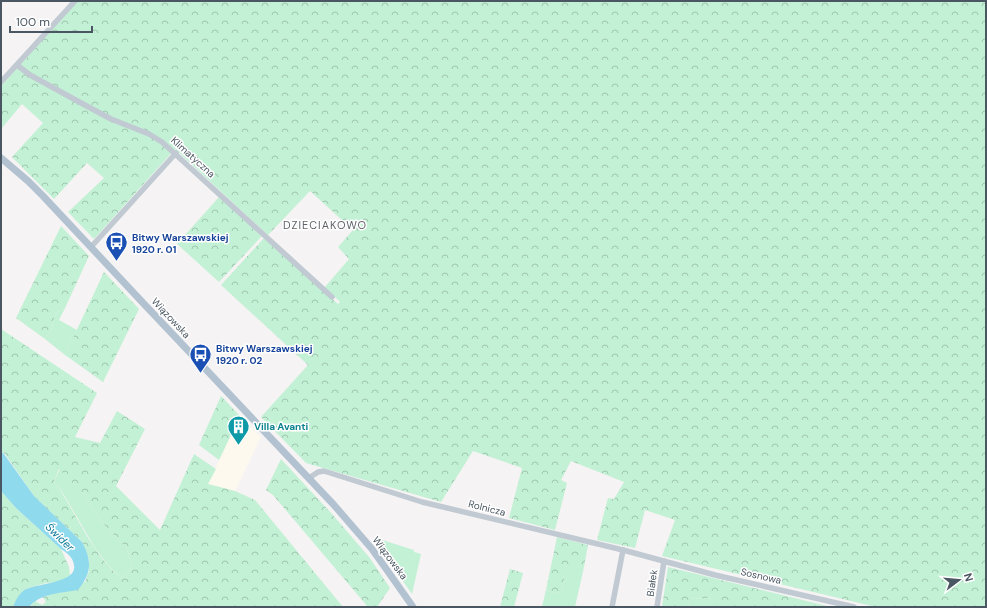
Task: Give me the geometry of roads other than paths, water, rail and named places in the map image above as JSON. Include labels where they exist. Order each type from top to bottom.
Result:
[{"type":"main road","name":"Wiązowska","points":[[1,158],[28,181],[334,505],[372,549],[413,607]]},
{"type":"street","points":[[1,82],[75,1]]},
{"type":"street","name":"Klimatyczna","points":[[17,65],[30,75],[100,113],[149,134],[162,142],[176,153],[332,297]]},
{"type":"street","points":[[91,247],[176,153]]},
{"type":"street","name":"Rolnicza","points":[[309,478],[318,472],[324,471],[422,502],[664,561]]},
{"type":"street","points":[[612,607],[623,550]]},
{"type":"street","name":"Białek","points":[[657,607],[664,561]]},
{"type":"street","name":"Sosnowa","points":[[664,561],[715,575],[854,607]]},
{"type":"water","name":"Świder","points":[[1,451],[34,496],[82,542],[88,555],[89,567],[86,578],[78,590],[45,596],[34,602],[29,607],[13,607],[23,591],[28,588],[54,582],[69,576],[73,571],[74,565],[69,556],[16,508],[1,491]]},
{"type":"place","name":"Bitwy Warszawskiej 1920 r. 01","points":[[116,262]]},
{"type":"place","name":"Bitwy Warszawskiej 1920 r. 02","points":[[201,374]]},
{"type":"place","name":"Villa Avanti","points":[[239,446]]},
{"type":"district","name":"DZIECIAKOWO","points":[[325,225]]}]
